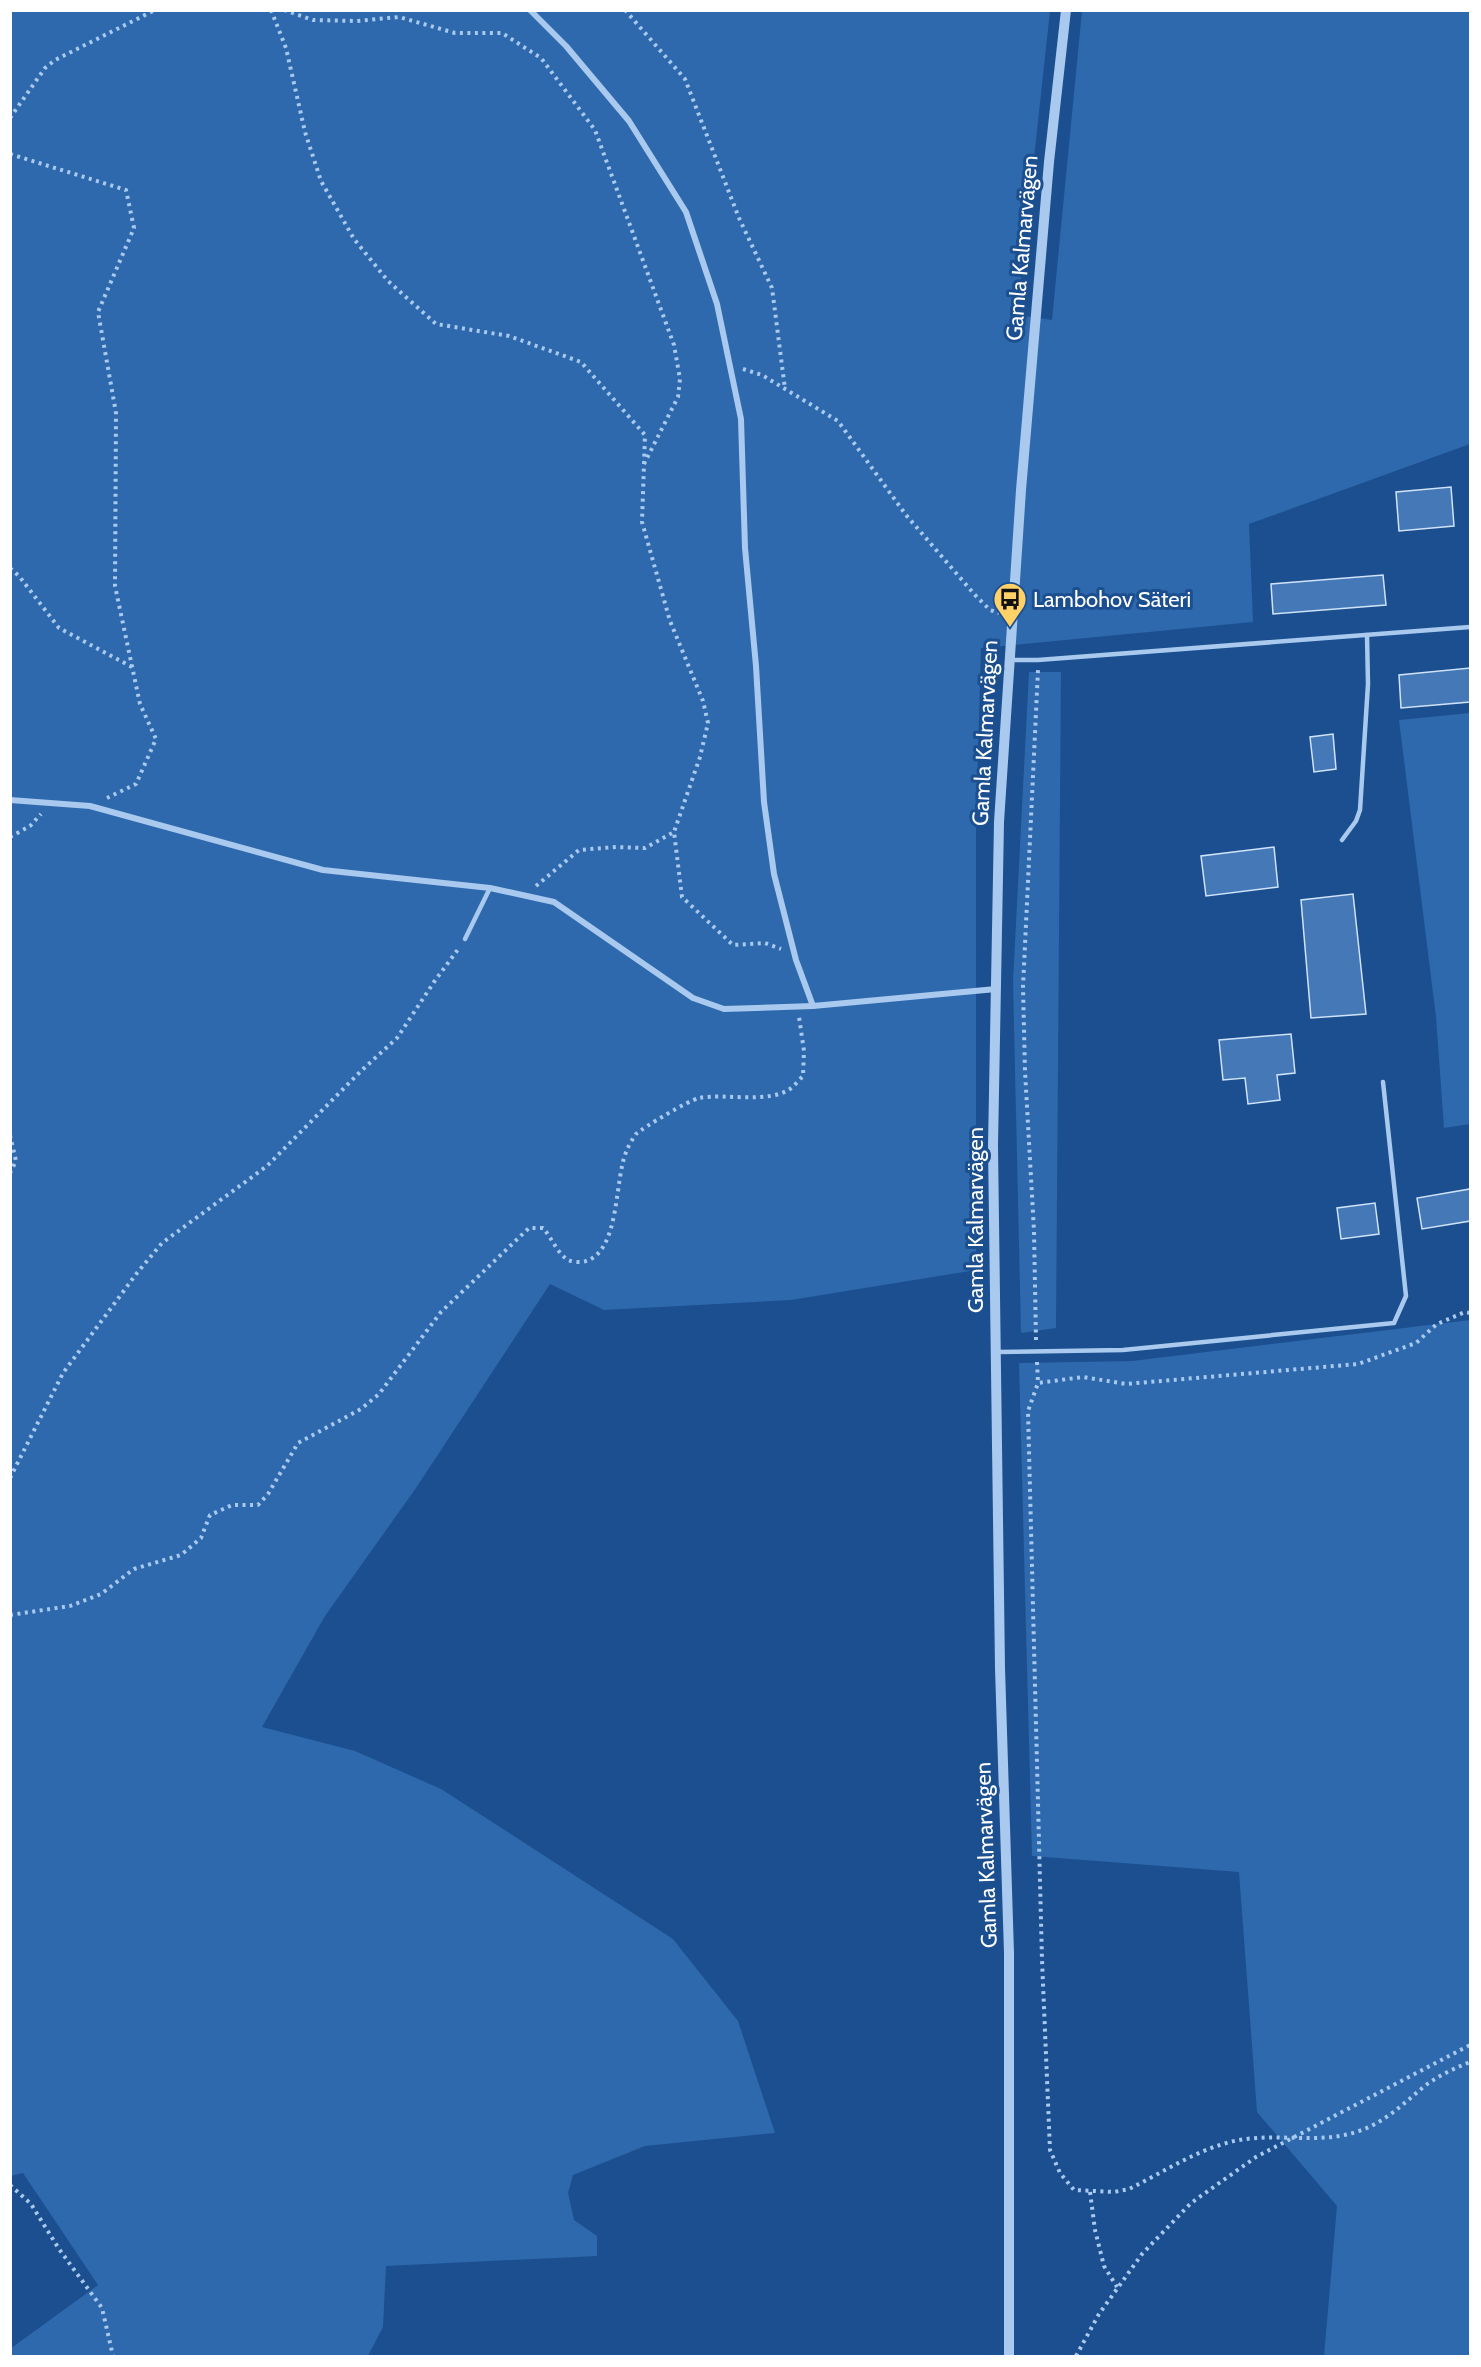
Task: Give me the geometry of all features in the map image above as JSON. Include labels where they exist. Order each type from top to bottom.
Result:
[{"type":"street","points":[[530,10],[566,46],[628,121],[686,212],[717,304],[741,419],[745,548],[756,666],[764,801],[774,874],[796,960],[813,1006]]},
{"type":"street","name":"Gamla Kalmarvägen","points":[[1009,2356],[1008,1953],[1000,1668],[993,1146],[999,822],[1011,618],[1049,162],[1066,10]]},
{"type":"street","points":[[10,800],[90,806],[323,870],[490,888],[554,902],[693,998],[724,1010],[813,1006],[996,989]]},
{"type":"lane","points":[[1008,660],[1038,660],[1470,627]]},
{"type":"lane","points":[[1342,840],[1356,821],[1360,810],[1368,694],[1367,635]]},
{"type":"lane","points":[[465,939],[490,888]]},
{"type":"lane","points":[[996,1352],[1124,1350],[1394,1323],[1406,1296],[1383,1082]]},
{"type":"path","points":[[10,118],[45,69],[55,60],[155,10]]},
{"type":"path","points":[[271,10],[286,48],[305,132],[321,181],[354,239],[387,281],[436,324],[509,336],[581,362],[645,435],[642,522],[669,621],[703,700],[708,723],[700,757],[674,832],[682,897],[733,945],[765,943],[781,949],[784,957]]},
{"type":"path","points":[[284,10],[313,20],[357,21],[399,16],[455,33],[502,33],[541,58],[548,66],[595,130],[674,345],[680,379],[678,396],[644,465]]},
{"type":"path","points":[[625,10],[685,79],[740,218],[772,288],[785,389]]},
{"type":"path","points":[[10,154],[126,190],[134,228],[98,312],[116,413],[116,586],[140,704],[156,739],[136,784],[90,806]]},
{"type":"path","points":[[730,365],[762,375],[838,421],[906,515],[975,595],[990,610],[1011,618]]},
{"type":"path","points":[[10,568],[19,576],[59,628],[132,668]]},
{"type":"path","points":[[1038,660],[1023,987],[1038,1383],[1028,1411],[1042,1960],[1050,2150],[1060,2173],[1074,2190],[1090,2192],[1129,2189],[1218,2145],[1246,2139],[1323,2138],[1359,2131],[1397,2110],[1438,2078],[1470,2062]]},
{"type":"path","points":[[10,837],[30,826],[42,812],[41,802]]},
{"type":"path","points":[[525,896],[579,850],[616,847],[645,848],[674,832]]},
{"type":"path","points":[[10,1478],[63,1373],[143,1266],[162,1244],[267,1166],[361,1071],[398,1038],[465,939]]},
{"type":"path","points":[[10,1615],[70,1606],[101,1594],[134,1569],[181,1555],[201,1538],[210,1515],[232,1505],[258,1505],[268,1494],[298,1443],[361,1409],[379,1394],[441,1312],[529,1228],[543,1228],[553,1239],[560,1252],[570,1261],[584,1262],[595,1257],[604,1245],[615,1213],[626,1151],[637,1134],[656,1120],[698,1098],[767,1096],[789,1090],[803,1076],[804,1051],[798,1007]]},
{"type":"path","points":[[10,1135],[16,1161],[10,1173]]},
{"type":"path","points":[[1038,1383],[1083,1377],[1126,1384],[1358,1364],[1416,1343],[1437,1324],[1465,1312],[1470,1313]]},
{"type":"path","points":[[1076,2356],[1117,2287],[1165,2228],[1191,2203],[1225,2176],[1287,2139],[1470,2045]]},
{"type":"path","points":[[10,2185],[31,2204],[59,2249],[98,2301],[102,2308],[113,2356]]},
{"type":"path","points":[[1090,2192],[1095,2230],[1104,2266],[1117,2287]]},
{"type":"shaded area","points":[[11,11],[1050,11],[1017,315],[1052,320],[1082,11],[1470,11],[1470,444],[1249,524],[1253,622],[981,648],[976,825],[976,1270],[791,1300],[604,1310],[550,1284],[416,1488],[325,1616],[262,1727],[355,1751],[441,1789],[673,1939],[738,2021],[775,2133],[645,2146],[573,2175],[568,2193],[574,2220],[597,2236],[597,2256],[386,2266],[383,2327],[368,2356],[11,2356],[10,2349],[98,2285],[23,2173],[10,2176]]},
{"type":"shaded area","points":[[1029,672],[1061,672],[1056,1328],[1021,1333],[1013,981]]},
{"type":"shaded area","points":[[1470,713],[1470,1124],[1444,1128],[1436,1017],[1399,720]]},
{"type":"shaded area","points":[[1470,1320],[1470,2356],[1324,2356],[1337,2206],[1257,2112],[1239,1872],[1032,1856],[1019,1363],[1132,1361]]},
{"type":"building","points":[[1451,487],[1454,526],[1399,531],[1396,492]]},
{"type":"building","points":[[1383,575],[1386,605],[1273,614],[1271,584]]},
{"type":"building","points":[[1470,668],[1470,702],[1401,708],[1399,675]]},
{"type":"building","points":[[1333,734],[1336,769],[1314,772],[1310,737]]},
{"type":"building","points":[[1274,847],[1278,887],[1206,896],[1201,856]]},
{"type":"building","points":[[1353,894],[1366,1014],[1311,1018],[1301,900]]},
{"type":"building","points":[[1291,1034],[1295,1073],[1277,1075],[1280,1100],[1248,1104],[1245,1078],[1223,1080],[1219,1040]]},
{"type":"building","points":[[1470,1189],[1470,1221],[1422,1229],[1417,1198]]},
{"type":"building","points":[[1375,1203],[1379,1234],[1341,1239],[1337,1208]]},
{"type":"place","name":"Lambohov Säteri","points":[[1010,628]]}]
